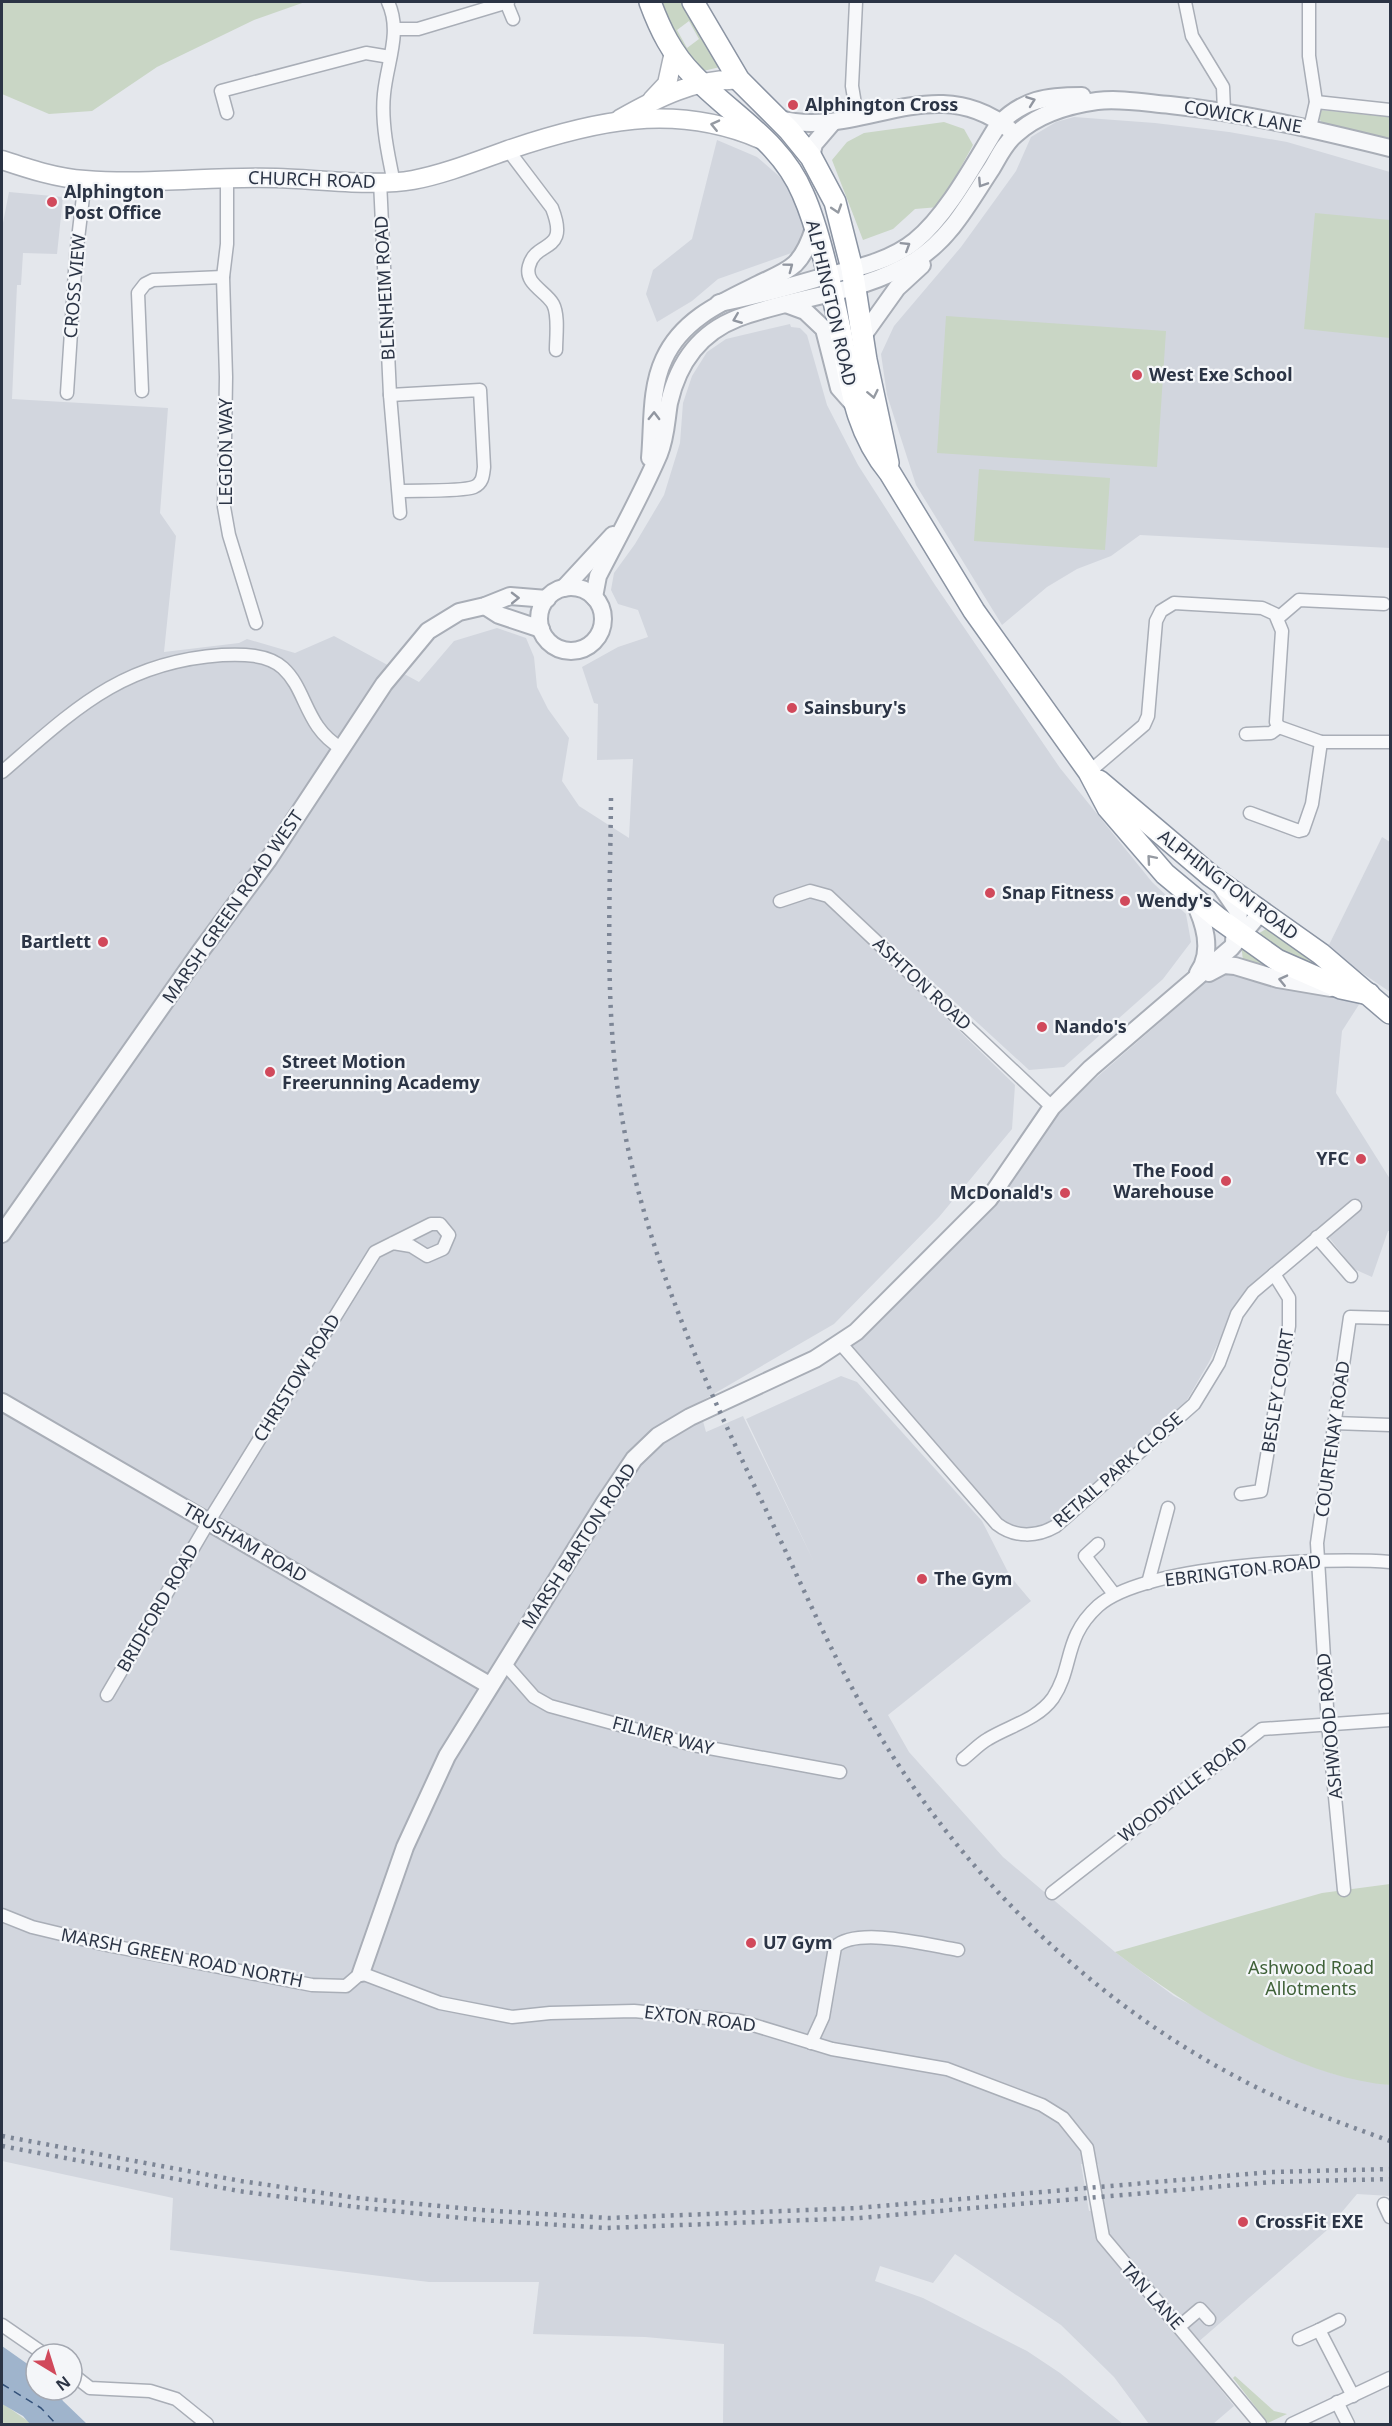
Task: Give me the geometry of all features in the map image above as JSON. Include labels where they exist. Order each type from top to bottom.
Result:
[{"type":"highway","name":"ALPHINGTON ROAD","points":[[650,2],[659,26],[674,52],[701,83],[786,161],[803,193],[814,228],[830,285],[854,405],[861,428],[874,453],[890,473],[974,611],[1089,772],[1108,808],[1165,874],[1236,938],[1277,960],[1341,988],[1369,994]]},
{"type":"highway","name":"ALPHINGTON ROAD","points":[[693,2],[739,80],[779,119],[811,157],[835,202],[854,277],[862,337],[890,473]]},
{"type":"highway","name":"ALPHINGTON ROAD","points":[[1089,772],[1211,876],[1321,954],[1390,1014]]},
{"type":"main road","points":[[651,102],[667,84],[674,52]]},
{"type":"main road","name":"CHURCH ROAD","points":[[616,122],[651,102],[701,83],[739,80]]},
{"type":"main road","name":"CHURCH ROAD","points":[[2,160],[46,174],[85,180],[227,178],[387,182],[443,172],[508,150],[616,122],[684,117],[739,130],[770,144]]},
{"type":"street","points":[[388,2],[396,29],[418,29],[507,2],[513,19]]},
{"type":"street","points":[[856,2],[852,86],[857,116]]},
{"type":"street","points":[[1185,2],[1192,36],[1223,87],[1224,111]]},
{"type":"street","points":[[1309,2],[1309,56],[1316,102],[1310,128]]},
{"type":"street","name":"BLENHEIM ROAD","points":[[396,29],[384,94],[384,113],[390,395],[400,513]]},
{"type":"street","points":[[227,113],[221,91],[366,53],[390,57]]},
{"type":"street","points":[[854,277],[900,251],[926,231],[1000,122],[1021,105],[1044,97],[1090,96],[1094,101],[1051,112],[1032,121],[1015,134],[1004,146],[957,221],[924,262],[897,288],[862,337]]},
{"type":"street","name":"COWICK LANE","points":[[1094,101],[1153,103],[1224,111],[1310,128],[1390,148]]},
{"type":"street","name":"COWICK LANE","points":[[1316,102],[1390,110]]},
{"type":"street","points":[[779,119],[800,124],[832,123],[897,108],[955,103],[980,110],[1015,134]]},
{"type":"street","points":[[811,157],[814,144],[832,123]]},
{"type":"street","points":[[508,150],[552,208],[556,219],[558,230],[556,237],[532,260],[529,274],[534,285],[549,297],[555,307],[556,350]]},
{"type":"street","name":"LEGION WAY","points":[[227,178],[227,244],[223,277],[226,378],[224,507],[229,535],[256,622]]},
{"type":"street","name":"CROSS VIEW","points":[[67,393],[75,256],[85,180]]},
{"type":"street","points":[[649,474],[654,394],[663,359],[681,332],[719,303],[794,265],[809,244],[814,228]]},
{"type":"street","points":[[594,597],[598,576],[649,474],[668,426],[669,407],[676,376],[694,347],[718,328],[736,319],[786,304],[854,277],[897,271],[933,249]]},
{"type":"street","points":[[142,391],[138,293],[145,284],[153,280],[223,277]]},
{"type":"street","points":[[719,303],[777,291],[830,285]]},
{"type":"street","points":[[786,304],[805,311],[824,329],[839,388],[854,405]]},
{"type":"street","points":[[390,395],[480,390],[484,467],[479,483],[464,488],[399,491]]},
{"type":"street","points":[[564,588],[580,588],[594,597],[602,611],[603,622],[596,639],[586,647],[573,651],[562,649],[548,640],[541,628],[541,608],[546,599],[564,588],[625,524]]},
{"type":"street","name":"MARSH GREEN ROAD WEST","points":[[2,1234],[200,952],[268,860],[384,684],[428,631],[459,612],[485,606],[510,596],[546,599]]},
{"type":"street","points":[[1278,618],[1299,600],[1384,604]]},
{"type":"street","points":[[1089,772],[1137,732],[1148,717],[1156,621],[1165,608],[1174,603],[1262,608],[1278,618],[1282,631],[1276,722],[1279,727],[1321,742],[1390,741]]},
{"type":"street","points":[[485,606],[499,615],[541,628]]},
{"type":"street","points":[[2,772],[104,688],[149,669],[203,656],[244,655],[276,663],[290,676],[318,728],[331,742],[342,748]]},
{"type":"street","points":[[1246,734],[1271,733],[1279,727]]},
{"type":"street","points":[[1250,813],[1299,831],[1303,830],[1312,804],[1321,742]]},
{"type":"street","points":[[1211,876],[1232,900],[1239,913],[1236,938]]},
{"type":"street","name":"ASHTON ROAD","points":[[780,900],[810,891],[828,896],[1052,1107]]},
{"type":"street","name":"MARSH BARTON ROAD","points":[[1188,986],[1204,965],[1207,949],[1203,923],[1193,899]]},
{"type":"street","name":"MARSH BARTON ROAD","points":[[361,1973],[405,1847],[447,1756],[489,1685],[634,1459],[647,1445],[690,1417],[815,1359],[841,1344],[989,1199],[1052,1107],[1092,1068],[1188,986],[1262,912]]},
{"type":"street","name":"MARSH BARTON ROAD","points":[[1188,986],[1224,965],[1317,988],[1341,988]]},
{"type":"street","name":"RETAIL PARK CLOSE","points":[[841,1344],[990,1517],[1003,1528],[1014,1533],[1032,1534],[1056,1526],[1194,1404],[1219,1363],[1236,1314],[1253,1292],[1355,1206]]},
{"type":"street","points":[[1317,1237],[1350,1276]]},
{"type":"street","name":"CHRISTOW ROAD","points":[[209,1521],[375,1252],[393,1243]]},
{"type":"street","name":"BESLEY COURT","points":[[1241,1494],[1262,1491],[1289,1326],[1289,1298],[1274,1274]]},
{"type":"street","name":"COURTENAY ROAD","points":[[1317,1561],[1317,1543],[1350,1317],[1390,1318]]},
{"type":"street","name":"TRUSHAM ROAD","points":[[2,1402],[489,1685]]},
{"type":"street","points":[[1334,1423],[1390,1425]]},
{"type":"street","points":[[1148,1583],[1167,1508]]},
{"type":"street","name":"BRIDFORD ROAD","points":[[107,1695],[209,1521]]},
{"type":"street","points":[[1098,1545],[1085,1556],[1114,1594]]},
{"type":"street","name":"EBRINGTON ROAD","points":[[963,1759],[987,1739],[1028,1719],[1048,1704],[1063,1677],[1074,1636],[1098,1606],[1114,1594],[1148,1583],[1234,1568],[1358,1559],[1390,1562]]},
{"type":"street","name":"ASHWOOD ROAD","points":[[1317,1561],[1328,1724],[1344,1890]]},
{"type":"street","name":"FILMER WAY","points":[[504,1663],[534,1697],[550,1706],[693,1745],[762,1760],[840,1772]]},
{"type":"street","name":"WOODVILLE ROAD","points":[[1052,1893],[1262,1729],[1390,1720]]},
{"type":"street","name":"MARSH GREEN ROAD NORTH","points":[[2,1915],[32,1927],[107,1945],[312,1985],[346,1986],[361,1973]]},
{"type":"street","points":[[811,2043],[823,2017],[835,1947],[842,1941],[863,1937],[958,1950]]},
{"type":"street","name":"EXTON ROAD","points":[[361,1973],[440,2003],[512,2017],[597,2011],[696,2015],[749,2023],[811,2043],[947,2069],[1042,2105],[1063,2118],[1087,2148]]},
{"type":"street","name":"TAN LANE","points":[[1087,2148],[1103,2237],[1260,2424]]},
{"type":"street","points":[[1384,2204],[1390,2217]]},
{"type":"street","points":[[1180,2326],[1200,2309],[1209,2319]]},
{"type":"street","points":[[1299,2339],[1339,2320]]},
{"type":"street","points":[[2,2325],[27,2342]]},
{"type":"street","points":[[1319,2330],[1353,2396]]},
{"type":"street","points":[[1292,2424],[1390,2378]]},
{"type":"street","points":[[84,2383],[90,2388],[150,2391],[176,2399],[204,2423]]},
{"type":"street","points":[[1337,2402],[1348,2424]]},
{"type":"shaded area","name":"West Exe School","points":[[1074,117],[1155,123],[1287,142],[1390,172],[1390,548],[1140,535],[1111,556],[1077,569],[1047,587],[1002,625],[916,485],[887,395],[881,354],[894,326],[961,247],[1016,171],[1031,137],[1056,122]]},
{"type":"shaded area","points":[[717,140],[757,157],[780,177],[810,215],[809,241],[797,251],[718,279],[692,301],[657,322],[646,294],[653,270],[692,239]]},
{"type":"shaded area","points":[[9,192],[63,197],[57,254],[23,253],[21,285],[17,285],[12,399],[168,408],[160,513],[176,536],[164,652],[239,643],[247,639],[295,653],[334,636],[419,682],[454,641],[497,628],[526,638],[534,657],[537,687],[548,709],[569,738],[562,781],[579,806],[629,838],[633,759],[597,760],[598,704],[594,703],[582,667],[618,647],[648,637],[638,610],[618,604],[611,590],[614,573],[635,544],[664,495],[680,443],[683,403],[692,376],[707,352],[726,339],[790,324],[791,327],[800,328],[807,335],[827,405],[858,465],[935,585],[1060,768],[1152,882],[1186,914],[1191,942],[1163,979],[1064,1067],[1029,1070],[885,938],[874,948],[1015,1085],[1012,1129],[939,1217],[834,1324],[698,1403],[706,1432],[743,1416],[814,1562],[746,1419],[841,1376],[857,1382],[982,1521],[1010,1576],[1031,1601],[888,1715],[909,1752],[1003,1857],[1115,1952],[1174,1996],[1305,2064],[1334,2074],[1390,2085],[1390,2196],[1357,2194],[1326,2231],[1189,2350],[1234,2406],[1213,2424],[1149,2424],[1114,2377],[1061,2325],[955,2254],[933,2283],[880,2266],[875,2281],[923,2298],[1027,2351],[1060,2373],[1123,2424],[723,2424],[724,2344],[645,2337],[533,2334],[539,2282],[429,2282],[170,2250],[173,2198],[2,2161],[2,228]],"holes":[[[1081,2164],[1098,2164],[1102,2210],[1089,2211]]]},
{"type":"shaded area","points":[[1382,837],[1390,842],[1390,992],[1327,949]]},
{"type":"shaded area","points":[[1220,970],[1239,972],[1360,1003],[1342,1031],[1336,1093],[1390,1179],[1390,1231],[1388,1231],[1372,1277],[1354,1269],[1323,1230],[1234,1310],[1209,1362],[1180,1412],[1046,1527],[1009,1527],[981,1502],[846,1344],[1058,1111]]},
{"type":"green space","points":[[2,2],[305,2],[254,20],[157,67],[92,111],[49,114],[2,94]]},
{"type":"green space","points":[[660,2],[683,2],[720,67],[699,72],[671,31]],"holes":[[[689,21],[699,39],[687,48],[677,30]]]},
{"type":"green space","points":[[1320,110],[1390,117],[1390,140],[1323,124],[1317,116]]},
{"type":"green space","points":[[944,122],[964,129],[973,145],[939,207],[915,209],[893,229],[863,240],[832,160],[847,142],[864,133]]},
{"type":"green space","points":[[1315,213],[1390,220],[1390,338],[1304,329]]},
{"type":"green space","points":[[946,316],[1166,331],[1157,467],[937,453]]},
{"type":"green space","points":[[979,469],[1110,478],[1105,550],[974,541]]},
{"type":"green space","points":[[1266,929],[1327,974],[1298,961],[1256,935]]},
{"type":"green space","points":[[1241,943],[1303,980],[1243,961]]},
{"type":"green space","name":"Ashwood Road Allotments","points":[[1390,1884],[1390,2085],[1355,2080],[1282,2055],[1210,2017],[1115,1952],[1322,1893]]},
{"type":"green space","points":[[1235,2376],[1274,2411],[1287,2414],[1268,2423],[1233,2378]]},
{"type":"green space","points":[[2,2403],[32,2424],[2,2424]]},
{"type":"water","points":[[2,2346],[24,2362],[24,2402],[64,2402],[87,2424],[30,2424],[23,2416],[2,2404]]},
{"type":"ferry route","points":[[2,2384],[41,2408],[56,2424]]},
{"type":"railway","points":[[611,798],[609,926],[611,1012],[619,1097],[637,1188],[667,1283],[704,1376],[745,1467],[856,1696],[906,1776],[945,1830],[987,1880],[1032,1927],[1081,1971],[1132,2012],[1187,2048],[1244,2081],[1298,2106],[1390,2141]]},
{"type":"railway","points":[[2,2136],[241,2181],[357,2198],[481,2210],[608,2218],[858,2208],[1271,2172],[1390,2169]]},
{"type":"railway","points":[[2,2146],[239,2191],[356,2207],[481,2220],[607,2228],[859,2218],[1271,2182],[1390,2179]]},
{"type":"place","name":"Alphington Cross","points":[[793,105]]},
{"type":"place","name":"Alphington Post Office","points":[[52,202]]},
{"type":"place","name":"West Exe School","points":[[1137,375]]},
{"type":"place","name":"Sainsbury's","points":[[792,708]]},
{"type":"place","name":"Snap Fitness","points":[[990,893]]},
{"type":"place","name":"Wendy's","points":[[1125,901]]},
{"type":"place","name":"Bartlett","points":[[103,942]]},
{"type":"place","name":"Nando's","points":[[1042,1027]]},
{"type":"place","name":"Street Motion Freerunning Academy","points":[[270,1072]]},
{"type":"place","name":"YFC","points":[[1361,1159]]},
{"type":"place","name":"The Food Warehouse","points":[[1226,1181]]},
{"type":"place","name":"McDonald's","points":[[1065,1193]]},
{"type":"place","name":"The Gym","points":[[922,1579]]},
{"type":"place","name":"U7 Gym","points":[[751,1943]]},
{"type":"place","name":"CrossFit EXE","points":[[1243,2222]]}]
